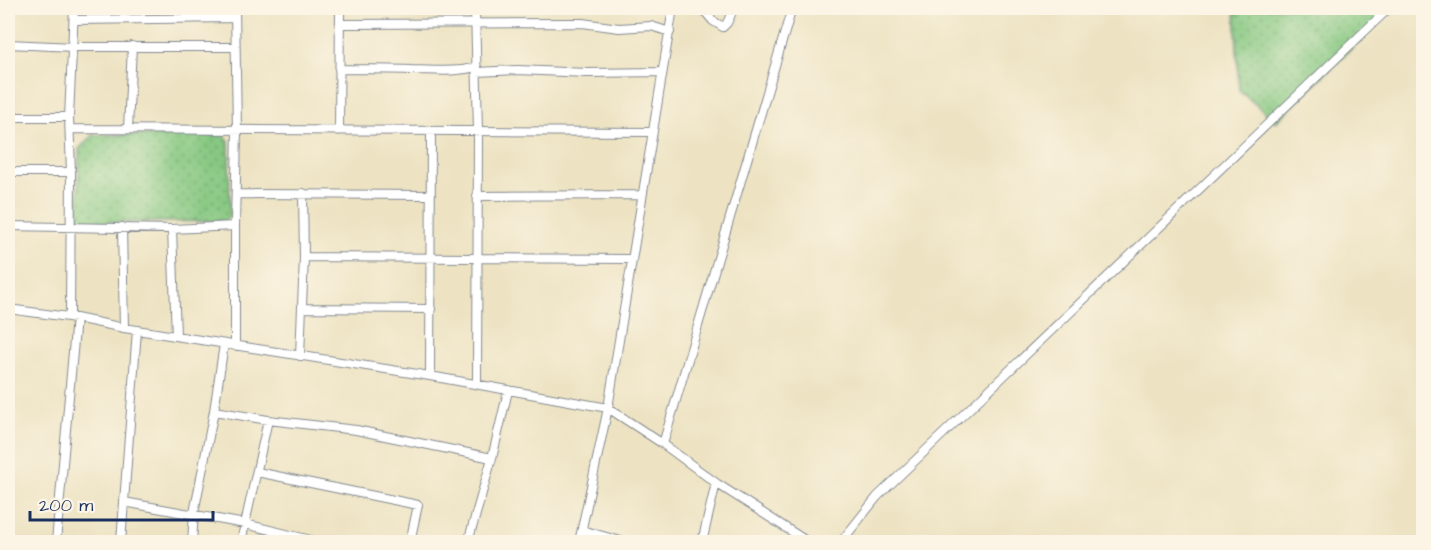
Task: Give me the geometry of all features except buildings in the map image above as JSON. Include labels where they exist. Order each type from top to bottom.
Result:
[{"type":"street","points":[[56,543],[73,318],[69,226],[71,172],[69,117],[74,8]]},
{"type":"street","points":[[235,8],[237,130],[235,346]]},
{"type":"street","points":[[339,131],[340,8]]},
{"type":"street","points":[[476,8],[477,384]]},
{"type":"street","points":[[579,543],[608,408],[673,8]]},
{"type":"street","points":[[702,8],[713,21],[723,27],[728,23],[734,8]]},
{"type":"street","points":[[663,444],[792,8]]},
{"type":"street","points":[[841,543],[877,497],[1389,8]]},
{"type":"street","points":[[74,21],[235,18]]},
{"type":"street","points":[[340,24],[582,23],[619,28],[651,26],[670,32]]},
{"type":"street","points":[[8,44],[74,47],[235,47]]},
{"type":"street","points":[[128,129],[132,46]]},
{"type":"street","points":[[339,69],[412,69],[440,72],[464,70],[662,72]]},
{"type":"street","points":[[8,117],[69,117]]},
{"type":"street","points":[[70,129],[652,132]]},
{"type":"street","points":[[430,376],[431,131]]},
{"type":"street","points":[[8,172],[71,172]]},
{"type":"street","points":[[300,356],[304,257],[303,193]]},
{"type":"street","points":[[236,194],[430,195]]},
{"type":"street","points":[[477,196],[641,195]]},
{"type":"street","points":[[8,226],[122,226],[172,229],[235,226]]},
{"type":"street","points":[[122,226],[124,328]]},
{"type":"street","points":[[172,229],[176,335]]},
{"type":"street","points":[[304,257],[631,259]]},
{"type":"street","points":[[302,308],[431,309]]},
{"type":"street","points":[[8,309],[430,376],[608,408],[808,543]]},
{"type":"street","points":[[121,543],[137,330]]},
{"type":"street","points":[[192,543],[194,513],[214,411],[224,344]]},
{"type":"street","points":[[468,543],[508,391]]},
{"type":"street","points":[[214,411],[356,430],[492,458]]},
{"type":"street","points":[[241,543],[268,420]]},
{"type":"street","points":[[256,472],[418,506],[410,543]]},
{"type":"street","points":[[702,543],[716,483]]},
{"type":"street","points":[[124,502],[194,513],[245,524],[293,539],[319,543]]},
{"type":"street","points":[[582,530],[624,543]]},
{"type":"green space","points":[[1235,8],[1393,8],[1276,122],[1239,90]]},
{"type":"green space","points":[[93,135],[224,135],[229,141],[230,216],[225,221],[82,223],[78,216],[79,149]]}]
